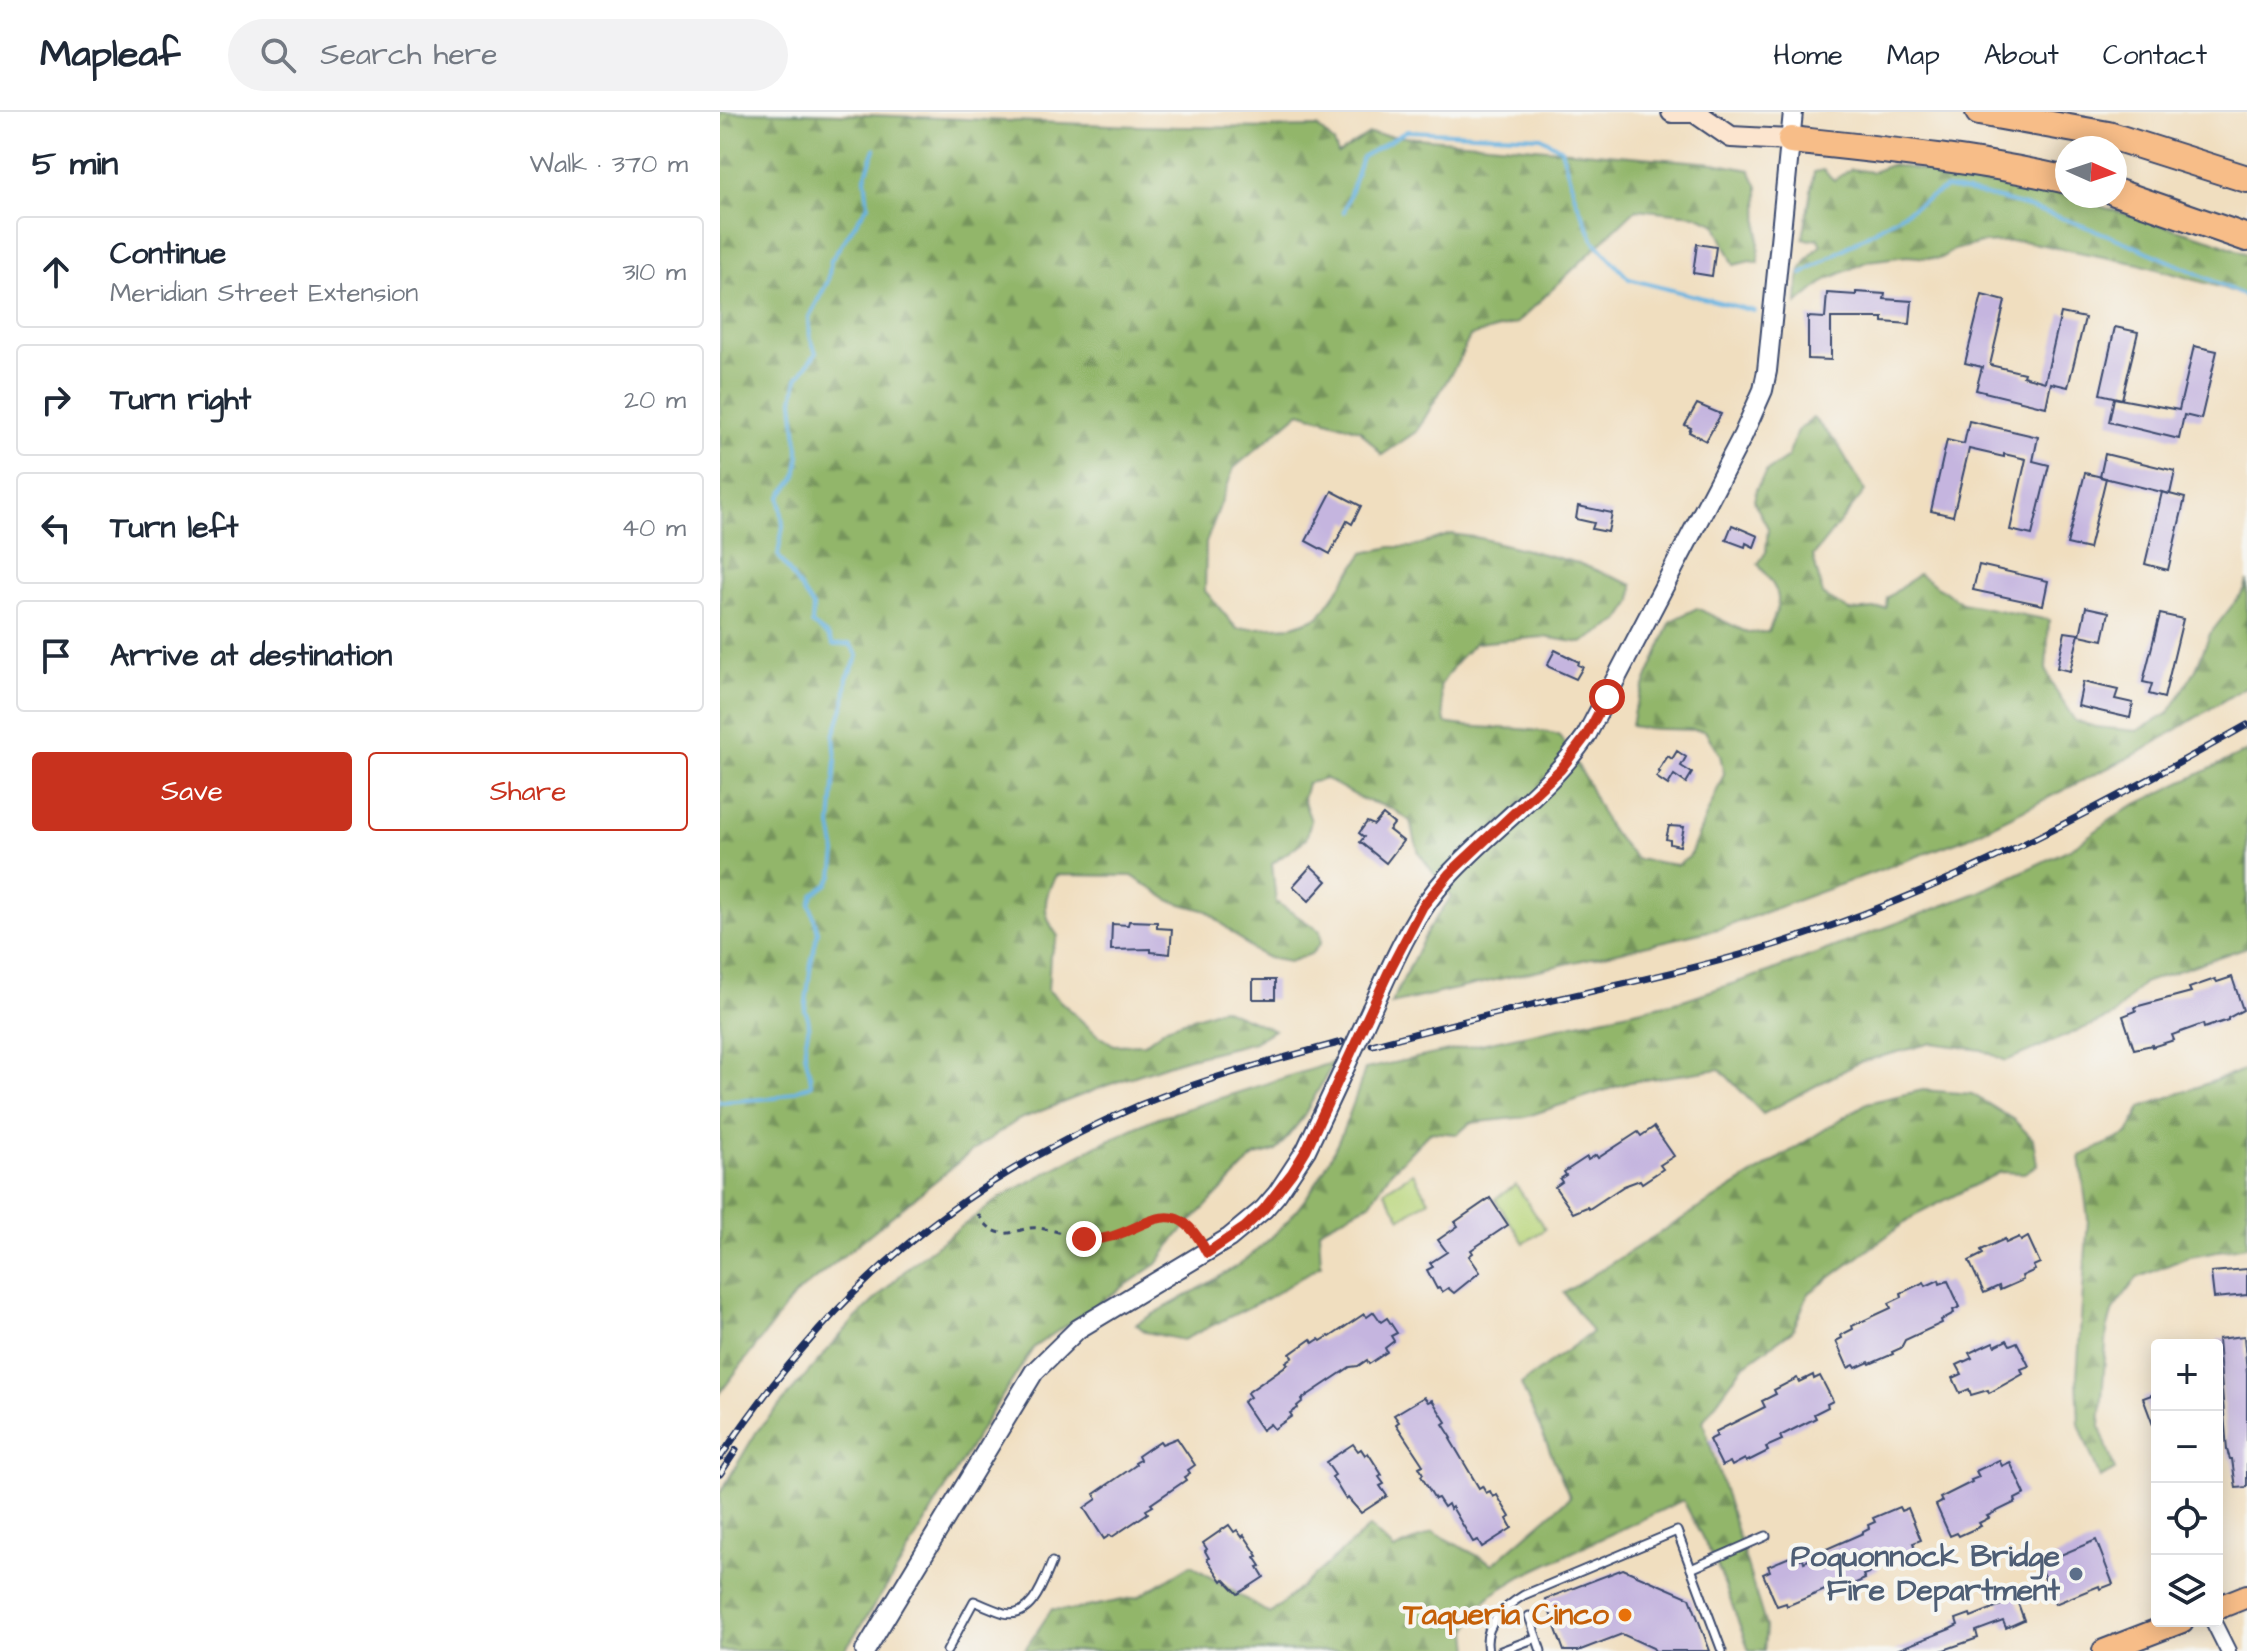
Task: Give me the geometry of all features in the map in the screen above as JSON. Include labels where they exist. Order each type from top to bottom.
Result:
[{"type":"highway","points":[[1979,112],[2108,135],[2247,179]]},
{"type":"highway","points":[[1791,140],[1983,162],[2055,177]]},
{"type":"highway","points":[[2127,196],[2247,238]]},
{"type":"main road","points":[[1672,112],[1697,112],[1731,137],[1791,140]]},
{"type":"main road","points":[[2223,1606],[2247,1596]]},
{"type":"main road","points":[[2104,1651],[2166,1627]]},
{"type":"street","points":[[865,1651],[1034,1372],[1078,1329],[1244,1228],[1277,1194],[1306,1150],[1416,918],[1441,884],[1553,777],[1586,736],[1743,435],[1763,390],[1769,359],[1793,112]]},
{"type":"street","points":[[2216,1627],[2228,1651]]},
{"type":"lane","points":[[1488,1651],[1486,1640],[1489,1630],[1505,1606],[1524,1595],[1677,1531],[1722,1651]]},
{"type":"lane","points":[[1691,1569],[1766,1536]]},
{"type":"lane","points":[[947,1651],[974,1601],[1006,1614],[1017,1613],[1030,1605],[1052,1562]]},
{"type":"lane","points":[[1529,1616],[1541,1651]]},
{"type":"lane","points":[[1501,1651],[1536,1638]]},
{"type":"path","points":[[978,1214],[989,1228],[1003,1233],[1029,1227],[1096,1241],[1113,1238],[1156,1219],[1173,1217],[1192,1227],[1207,1253]]},
{"type":"green space","points":[[720,112],[1169,127],[1318,127],[1334,143],[1338,154],[1369,134],[1713,163],[1750,170],[1758,187],[1759,263],[1750,261],[1734,265],[1715,223],[1695,215],[1636,209],[1517,323],[1470,336],[1417,431],[1382,455],[1360,430],[1300,412],[1234,468],[1206,543],[1205,591],[1237,629],[1293,626],[1319,617],[1364,553],[1391,547],[1412,547],[1451,534],[1480,538],[1578,563],[1633,585],[1632,602],[1619,621],[1582,643],[1543,637],[1475,643],[1458,660],[1440,686],[1445,723],[1559,735],[1584,776],[1609,828],[1636,859],[1677,865],[1689,857],[1724,774],[1720,755],[1705,731],[1631,726],[1634,710],[1671,621],[1697,608],[1748,633],[1768,632],[1778,596],[1758,564],[1766,552],[1768,528],[1754,502],[1756,489],[1766,472],[1788,457],[1797,431],[1813,418],[1837,443],[1865,491],[1813,556],[1823,595],[1850,611],[1886,608],[1887,598],[1919,574],[1962,603],[2049,620],[2046,669],[2075,721],[2096,727],[2137,731],[2168,714],[2195,671],[2210,634],[2245,589],[2247,581],[2247,686],[2140,752],[1967,838],[1722,928],[1391,1004],[1428,930],[1451,897],[1419,853],[1410,821],[1391,808],[1362,799],[1326,779],[1307,783],[1303,799],[1311,821],[1306,839],[1272,864],[1276,902],[1320,931],[1321,943],[1311,954],[1289,962],[1268,958],[1253,950],[1207,911],[1171,901],[1132,876],[1056,875],[1046,899],[1046,913],[1058,936],[1050,956],[1048,990],[1095,1033],[1114,1045],[1144,1044],[1167,1027],[1222,1008],[1274,1030],[1254,1042],[1182,1060],[1018,1120],[972,1151],[794,1296],[720,1393]]},
{"type":"green space","points":[[1891,165],[2043,189],[2055,193],[2055,208],[2106,208],[2212,240],[2247,254],[2247,297],[2139,264],[2023,241],[1981,243],[1954,250],[1939,259],[1907,256],[1868,261],[1826,280],[1797,304],[1801,271],[1821,245],[1818,238],[1803,238],[1814,172],[1823,170],[1834,180],[1851,169],[1872,172]]},
{"type":"green space","points":[[2247,751],[2247,947],[2143,983],[2113,1016],[2006,1061],[1982,1050],[1932,1043],[1860,1062],[1763,1114],[1720,1069],[1630,1082],[1525,1117],[1470,1123],[1458,1134],[1430,1132],[1390,1173],[1370,1203],[1319,1230],[1321,1265],[1268,1298],[1183,1340],[1146,1332],[1136,1324],[1242,1262],[1288,1221],[1333,1152],[1365,1069],[1680,1001],[1768,972],[1979,892],[2072,848],[2126,809]]},
{"type":"green space","points":[[1334,1062],[1302,1119],[1276,1151],[1255,1156],[1178,1235],[1157,1264],[1034,1347],[844,1651],[720,1651],[720,1493],[757,1431],[854,1320],[913,1263],[1001,1197],[1098,1145],[1151,1120]]},
{"type":"green space","points":[[2247,1069],[2247,1246],[2190,1256],[2137,1278],[2113,1310],[2107,1330],[2100,1427],[2115,1470],[2100,1478],[2079,1424],[2077,1376],[2088,1219],[2080,1156],[2128,1134],[2141,1107]]},
{"type":"green space","points":[[1923,1090],[1972,1094],[2014,1120],[2033,1139],[2037,1165],[2024,1173],[2000,1172],[1914,1216],[1808,1294],[1793,1330],[1743,1366],[1703,1421],[1766,1627],[1764,1651],[1749,1651],[1720,1572],[1683,1500],[1522,1576],[1491,1595],[1476,1612],[1468,1631],[1470,1651],[1024,1651],[1052,1609],[1072,1610],[1138,1597],[1191,1565],[1270,1614],[1370,1527],[1394,1550],[1433,1532],[1493,1564],[1570,1497],[1521,1384],[1592,1332],[1564,1293],[1867,1103]]},
{"type":"green space","points":[[1413,1173],[1429,1200],[1401,1218],[1384,1191]]},
{"type":"green space","points":[[1516,1185],[1545,1229],[1524,1243],[1495,1199]]},
{"type":"building","points":[[1697,244],[1716,247],[1712,276],[1693,273]]},
{"type":"building","points":[[1856,292],[1885,294],[1884,299],[1912,301],[1910,324],[1883,322],[1883,318],[1831,318],[1831,360],[1808,359],[1808,317],[1825,318],[1827,293],[1856,295]]},
{"type":"building","points":[[1982,295],[2005,301],[1990,365],[2045,382],[2061,313],[2085,318],[2068,387],[2051,383],[2046,407],[1976,390],[1982,367],[1965,363]]},
{"type":"building","points":[[2115,327],[2138,332],[2122,399],[2100,394]]},
{"type":"building","points":[[2194,346],[2217,351],[2201,419],[2184,415],[2179,439],[2109,422],[2114,398],[2179,410]]},
{"type":"building","points":[[1697,404],[1721,414],[1706,441],[1689,432],[1691,428],[1685,425]]},
{"type":"building","points":[[1969,421],[2038,437],[2033,461],[2049,465],[2032,535],[2010,530],[2026,459],[1969,449],[1953,516],[1931,511],[1947,440],[1964,444]]},
{"type":"building","points":[[2105,454],[2175,471],[2170,494],[2100,477]]},
{"type":"building","points":[[2085,473],[2106,478],[2089,549],[2067,544]]},
{"type":"building","points":[[1332,491],[1361,506],[1352,524],[1347,521],[1330,554],[1306,541]]},
{"type":"building","points":[[2162,492],[2185,498],[2168,570],[2145,564]]},
{"type":"building","points":[[1578,506],[1612,513],[1608,532],[1592,529],[1594,523],[1576,519]]},
{"type":"building","points":[[1732,525],[1758,536],[1754,547],[1726,540]]},
{"type":"building","points":[[1979,565],[2048,581],[2043,605],[1973,590]]},
{"type":"building","points":[[2086,607],[2109,612],[2103,640],[2080,635]]},
{"type":"building","points":[[2160,614],[2183,619],[2164,698],[2149,694],[2152,684],[2143,682]]},
{"type":"building","points":[[2065,632],[2079,634],[2070,671],[2057,668]]},
{"type":"building","points":[[1555,650],[1583,667],[1576,679],[1547,665]]},
{"type":"building","points":[[2083,682],[2118,690],[2115,699],[2133,703],[2130,718],[2078,706]]},
{"type":"building","points":[[1677,751],[1686,757],[1681,766],[1692,773],[1686,783],[1674,775],[1668,785],[1656,777],[1668,756],[1672,759]]},
{"type":"building","points":[[1383,815],[1394,824],[1389,830],[1403,841],[1386,863],[1360,842],[1364,837],[1359,833],[1367,822],[1374,825]]},
{"type":"building","points":[[1669,826],[1684,827],[1680,846],[1670,844],[1670,840],[1666,839]]},
{"type":"building","points":[[1311,866],[1327,881],[1309,901],[1293,886]]},
{"type":"building","points":[[1129,921],[1157,922],[1157,928],[1172,929],[1170,954],[1151,952],[1151,949],[1111,950],[1112,924],[1128,925]]},
{"type":"building","points":[[2232,977],[2243,1010],[2228,1020],[2204,1028],[2203,1024],[2172,1035],[2174,1040],[2134,1049],[2123,1016],[2136,1011],[2135,1007],[2191,992],[2189,988],[2215,979],[2217,982]]},
{"type":"building","points":[[1253,980],[1275,980],[1275,999],[1253,999]]},
{"type":"building","points":[[1654,1127],[1674,1156],[1660,1165],[1663,1169],[1642,1183],[1640,1180],[1624,1186],[1589,1209],[1587,1207],[1573,1213],[1555,1187],[1562,1182],[1560,1179],[1566,1175],[1564,1172],[1587,1157],[1588,1160],[1596,1155],[1598,1158],[1638,1132],[1641,1136]]},
{"type":"building","points":[[1490,1198],[1508,1225],[1471,1250],[1473,1253],[1469,1256],[1480,1272],[1454,1293],[1448,1288],[1442,1292],[1437,1289],[1427,1270],[1433,1267],[1430,1263],[1447,1252],[1438,1240],[1458,1226],[1455,1222]]},
{"type":"building","points":[[2019,1237],[2021,1241],[2028,1237],[2040,1263],[2033,1266],[2035,1270],[2022,1276],[2023,1280],[1984,1293],[1969,1261],[1983,1254],[1981,1250],[2005,1239],[2006,1243]]},
{"type":"building","points":[[2247,1269],[2247,1295],[2214,1298],[2211,1272]]},
{"type":"building","points":[[1939,1280],[1940,1284],[1948,1281],[1960,1307],[1953,1310],[1954,1313],[1941,1320],[1942,1323],[1905,1340],[1893,1354],[1870,1364],[1848,1368],[1836,1341],[1842,1338],[1841,1335],[1853,1329],[1852,1326],[1891,1308],[1889,1303],[1902,1297],[1901,1293],[1924,1282],[1926,1286]]},
{"type":"building","points":[[1374,1312],[1381,1322],[1387,1318],[1397,1333],[1391,1336],[1394,1341],[1385,1348],[1387,1352],[1369,1364],[1367,1360],[1350,1367],[1302,1399],[1298,1408],[1290,1413],[1292,1416],[1274,1429],[1270,1424],[1262,1430],[1243,1402],[1250,1397],[1247,1393],[1288,1364],[1286,1362],[1293,1357],[1290,1354],[1311,1339],[1313,1343],[1319,1339],[1321,1341],[1364,1314],[1367,1317]]},
{"type":"building","points":[[2244,1336],[2247,1487],[2236,1488],[2232,1459],[2227,1450],[2223,1339],[2218,1339]]},
{"type":"building","points":[[2007,1340],[2010,1345],[2017,1342],[2029,1366],[2021,1369],[2023,1374],[1989,1393],[1988,1390],[1971,1395],[1969,1389],[1960,1393],[1953,1378],[1962,1374],[1957,1365],[1972,1358],[1969,1353],[1993,1342],[1995,1346]]},
{"type":"building","points":[[1813,1375],[1814,1379],[1820,1376],[1833,1401],[1827,1404],[1828,1407],[1814,1414],[1816,1418],[1780,1436],[1782,1440],[1766,1447],[1768,1451],[1746,1462],[1745,1459],[1732,1466],[1730,1462],[1722,1466],[1709,1440],[1717,1436],[1715,1432],[1765,1407],[1762,1401],[1776,1394],[1774,1390],[1797,1378],[1799,1382]]},
{"type":"building","points":[[2151,1395],[2151,1420],[2143,1398]]},
{"type":"building","points":[[1424,1397],[1428,1402],[1432,1400],[1446,1422],[1443,1424],[1450,1439],[1479,1488],[1482,1486],[1486,1493],[1490,1491],[1493,1497],[1497,1495],[1510,1517],[1507,1519],[1512,1528],[1482,1547],[1478,1540],[1473,1542],[1452,1507],[1450,1509],[1448,1504],[1444,1507],[1438,1498],[1435,1499],[1421,1476],[1419,1467],[1423,1465],[1396,1424],[1399,1422],[1394,1415]]},
{"type":"building","points":[[1177,1438],[1195,1465],[1188,1470],[1190,1473],[1184,1477],[1186,1480],[1151,1504],[1153,1506],[1146,1510],[1148,1513],[1104,1539],[1084,1508],[1097,1499],[1094,1494],[1136,1465],[1140,1460],[1138,1456],[1160,1441],[1162,1444]]},
{"type":"building","points":[[1353,1444],[1358,1451],[1361,1449],[1365,1455],[1368,1453],[1382,1475],[1379,1477],[1384,1484],[1380,1486],[1387,1496],[1361,1513],[1348,1498],[1346,1500],[1326,1462]]},
{"type":"building","points":[[1999,1460],[2002,1466],[2010,1462],[2025,1494],[2015,1499],[2016,1502],[1987,1516],[1989,1518],[1979,1523],[1981,1526],[1959,1536],[1957,1533],[1950,1536],[1936,1505],[1942,1502],[1940,1498],[1972,1482],[1979,1477],[1976,1471]]},
{"type":"building","points":[[1899,1507],[1901,1511],[1908,1508],[1921,1540],[1913,1543],[1915,1549],[1877,1565],[1879,1569],[1863,1575],[1865,1579],[1842,1589],[1840,1586],[1832,1587],[1787,1606],[1786,1603],[1777,1606],[1763,1574],[1770,1571],[1768,1566],[1792,1556],[1794,1561],[1803,1558],[1804,1562],[1825,1553],[1824,1550],[1863,1533],[1869,1528],[1868,1525],[1875,1522],[1873,1518]]},
{"type":"building","points":[[1229,1525],[1234,1532],[1237,1530],[1242,1537],[1244,1535],[1258,1556],[1255,1557],[1264,1577],[1238,1594],[1224,1579],[1222,1581],[1207,1559],[1207,1549],[1203,1543]]},
{"type":"building","name":"Poquonnock Bridge Fire Department","points":[[2096,1540],[2113,1584],[2100,1589],[2099,1586],[2055,1604],[2039,1564]]},
{"type":"building","points":[[1623,1569],[1690,1598],[1710,1651],[1655,1651],[1622,1634],[1578,1651],[1564,1651],[1545,1599]]},
{"type":"building","points":[[2015,1595],[2024,1620],[2006,1628],[2003,1621],[1976,1631],[1978,1638],[1941,1651],[1894,1651],[1950,1629],[1958,1625],[1956,1619],[1970,1614],[1971,1617],[2001,1605],[1999,1601]]},
{"type":"waterway","points":[[1344,212],[1362,157],[1407,131],[1541,137],[1561,149],[1576,200],[1594,241],[1629,279],[1754,311]]},
{"type":"waterway","points":[[720,1102],[776,1098],[811,1085],[805,1051],[809,1026],[805,1011],[818,932],[810,904],[813,895],[833,876],[836,853],[831,826],[836,760],[834,736],[845,701],[847,678],[858,656],[850,644],[833,645],[828,636],[812,624],[813,607],[778,555],[783,526],[780,497],[796,477],[799,459],[793,400],[797,379],[816,353],[810,336],[809,317],[828,281],[831,260],[868,205],[865,177],[875,149]]},
{"type":"waterway","points":[[1802,274],[1946,188],[1984,195],[2062,218],[2138,247],[2247,297]]},
{"type":"railway","points":[[1372,1045],[1705,964],[1839,923],[2018,847],[2247,725]]},
{"type":"railway","points":[[720,1458],[763,1398],[853,1294],[902,1248],[955,1207],[1073,1136],[1140,1105],[1215,1078],[1342,1042]]},
{"type":"railway","points":[[720,1474],[736,1450]]},
{"type":"place","name":"Poquonnock Bridge Fire Department","points":[[2076,1574]]},
{"type":"place","name":"Taqueria Cinco","points":[[1625,1615]]},
{"type":"route","points":[[1084,1239],[1106,1240],[1156,1219],[1173,1217],[1192,1227],[1207,1253],[1244,1228],[1264,1209],[1306,1150],[1380,989],[1422,908],[1449,874],[1561,769],[1586,736],[1607,697]]}]
